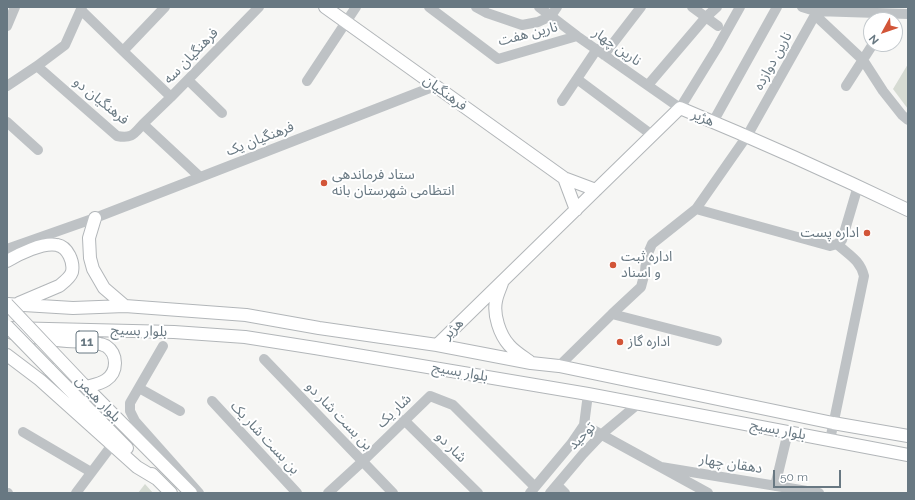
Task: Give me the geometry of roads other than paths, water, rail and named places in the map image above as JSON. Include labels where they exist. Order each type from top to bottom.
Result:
[{"type":"main road","name":"فرهنگیان","points":[[325,7],[564,178],[596,190]]},
{"type":"main road","name":"هژیر","points":[[437,345],[680,108],[747,136],[908,210]]},
{"type":"main road","points":[[564,178],[576,210]]},
{"type":"main road","points":[[95,218],[89,238],[90,258],[93,269],[104,288],[125,306]]},
{"type":"main road","points":[[7,261],[43,245],[56,244],[67,251],[71,259],[72,267],[72,273],[68,279],[59,286],[10,304]]},
{"type":"main road","name":"هژیر","points":[[503,280],[496,302],[499,328],[503,337],[510,346],[531,363]]},
{"type":"main road","name":"بلوار بسیج","points":[[10,304],[73,308],[125,306],[246,315],[319,328],[437,345],[531,363],[559,366],[834,423],[908,436]]},
{"type":"main road","name":"بلوار هیمن","points":[[10,304],[84,384],[191,493]]},
{"type":"main road","name":"بلوار بسیج","points":[[7,327],[190,333],[245,337],[588,394],[908,455]]},
{"type":"main road","name":"بلوار هیمن","points":[[7,327],[171,493]]},
{"type":"main road","points":[[315,348],[319,328]]},
{"type":"main road","name":"11","points":[[7,331],[29,337],[91,342],[106,346],[114,354],[115,364],[112,374],[106,380],[96,385],[84,384]]},
{"type":"main road","points":[[7,355],[40,380],[137,467],[157,479]]},
{"type":"street","points":[[7,26],[15,7]]},
{"type":"street","points":[[123,51],[165,7]]},
{"type":"street","name":"فرهنگیان سه","points":[[143,124],[259,7]]},
{"type":"street","points":[[307,81],[356,7]]},
{"type":"street","name":"نارین هفت","points":[[429,7],[498,59],[577,36]]},
{"type":"street","points":[[476,7],[486,12],[522,24],[538,22],[551,16],[557,7]]},
{"type":"street","name":"نارین چهار","points":[[539,7],[577,36],[680,108]]},
{"type":"street","points":[[562,101],[577,79],[641,7]]},
{"type":"street","points":[[692,7],[718,26]]},
{"type":"street","points":[[648,85],[706,17],[717,7]]},
{"type":"street","points":[[680,108],[740,7]]},
{"type":"street","points":[[713,122],[777,7]]},
{"type":"street","points":[[802,7],[815,13],[862,60],[883,91],[902,115],[908,120]]},
{"type":"street","points":[[7,86],[38,66],[65,45],[82,9],[171,97]]},
{"type":"street","points":[[815,13],[863,16]]},
{"type":"street","name":"نارین دوازده","points":[[559,366],[641,286],[645,272],[646,258],[652,244],[696,209],[747,136],[815,13]]},
{"type":"street","points":[[846,86],[867,52]]},
{"type":"street","name":"فرهنگیان دو","points":[[38,66],[117,136],[125,138],[131,136],[143,124],[200,177]]},
{"type":"street","points":[[577,79],[652,135]]},
{"type":"street","points":[[188,80],[222,113]]},
{"type":"street","name":"فرهنگیان یک","points":[[7,249],[95,218],[435,86]]},
{"type":"street","points":[[7,122],[38,150]]},
{"type":"street","points":[[696,209],[830,246],[837,244],[842,240],[858,186]]},
{"type":"street","points":[[830,440],[864,276],[857,261],[837,244]]},
{"type":"street","points":[[612,314],[717,341]]},
{"type":"street","points":[[164,346],[130,402],[130,411],[135,421],[199,493]]},
{"type":"street","name":"بن بست شار دو","points":[[264,359],[393,493]]},
{"type":"street","points":[[139,388],[180,411]]},
{"type":"street","name":"توحید","points":[[532,490],[571,444],[584,425],[588,394]]},
{"type":"street","name":"شار یک","points":[[328,493],[430,396],[453,406],[532,490]]},
{"type":"street","name":"بن بست شار یک","points":[[212,401],[298,493]]},
{"type":"street","name":"توحید","points":[[550,493],[602,434],[638,404]]},
{"type":"street","name":"شار دو","points":[[404,420],[478,493]]},
{"type":"street","points":[[584,425],[708,493]]},
{"type":"street","points":[[23,432],[91,472]]},
{"type":"street","points":[[775,486],[788,432]]},
{"type":"street","points":[[76,493],[112,444]]},
{"type":"street","name":"دهقان چهار","points":[[661,467],[819,493]]},
{"type":"street","points":[[557,485],[565,493]]},
{"type":"place","name":"ستاد فرماندهی انتظامی شهرستان بانه","points":[[324,183]]},
{"type":"place","name":"اداره پست","points":[[867,233]]},
{"type":"place","name":"اداره ثبت و اسناد","points":[[613,265]]},
{"type":"place","name":"اداره گاز","points":[[620,342]]}]
